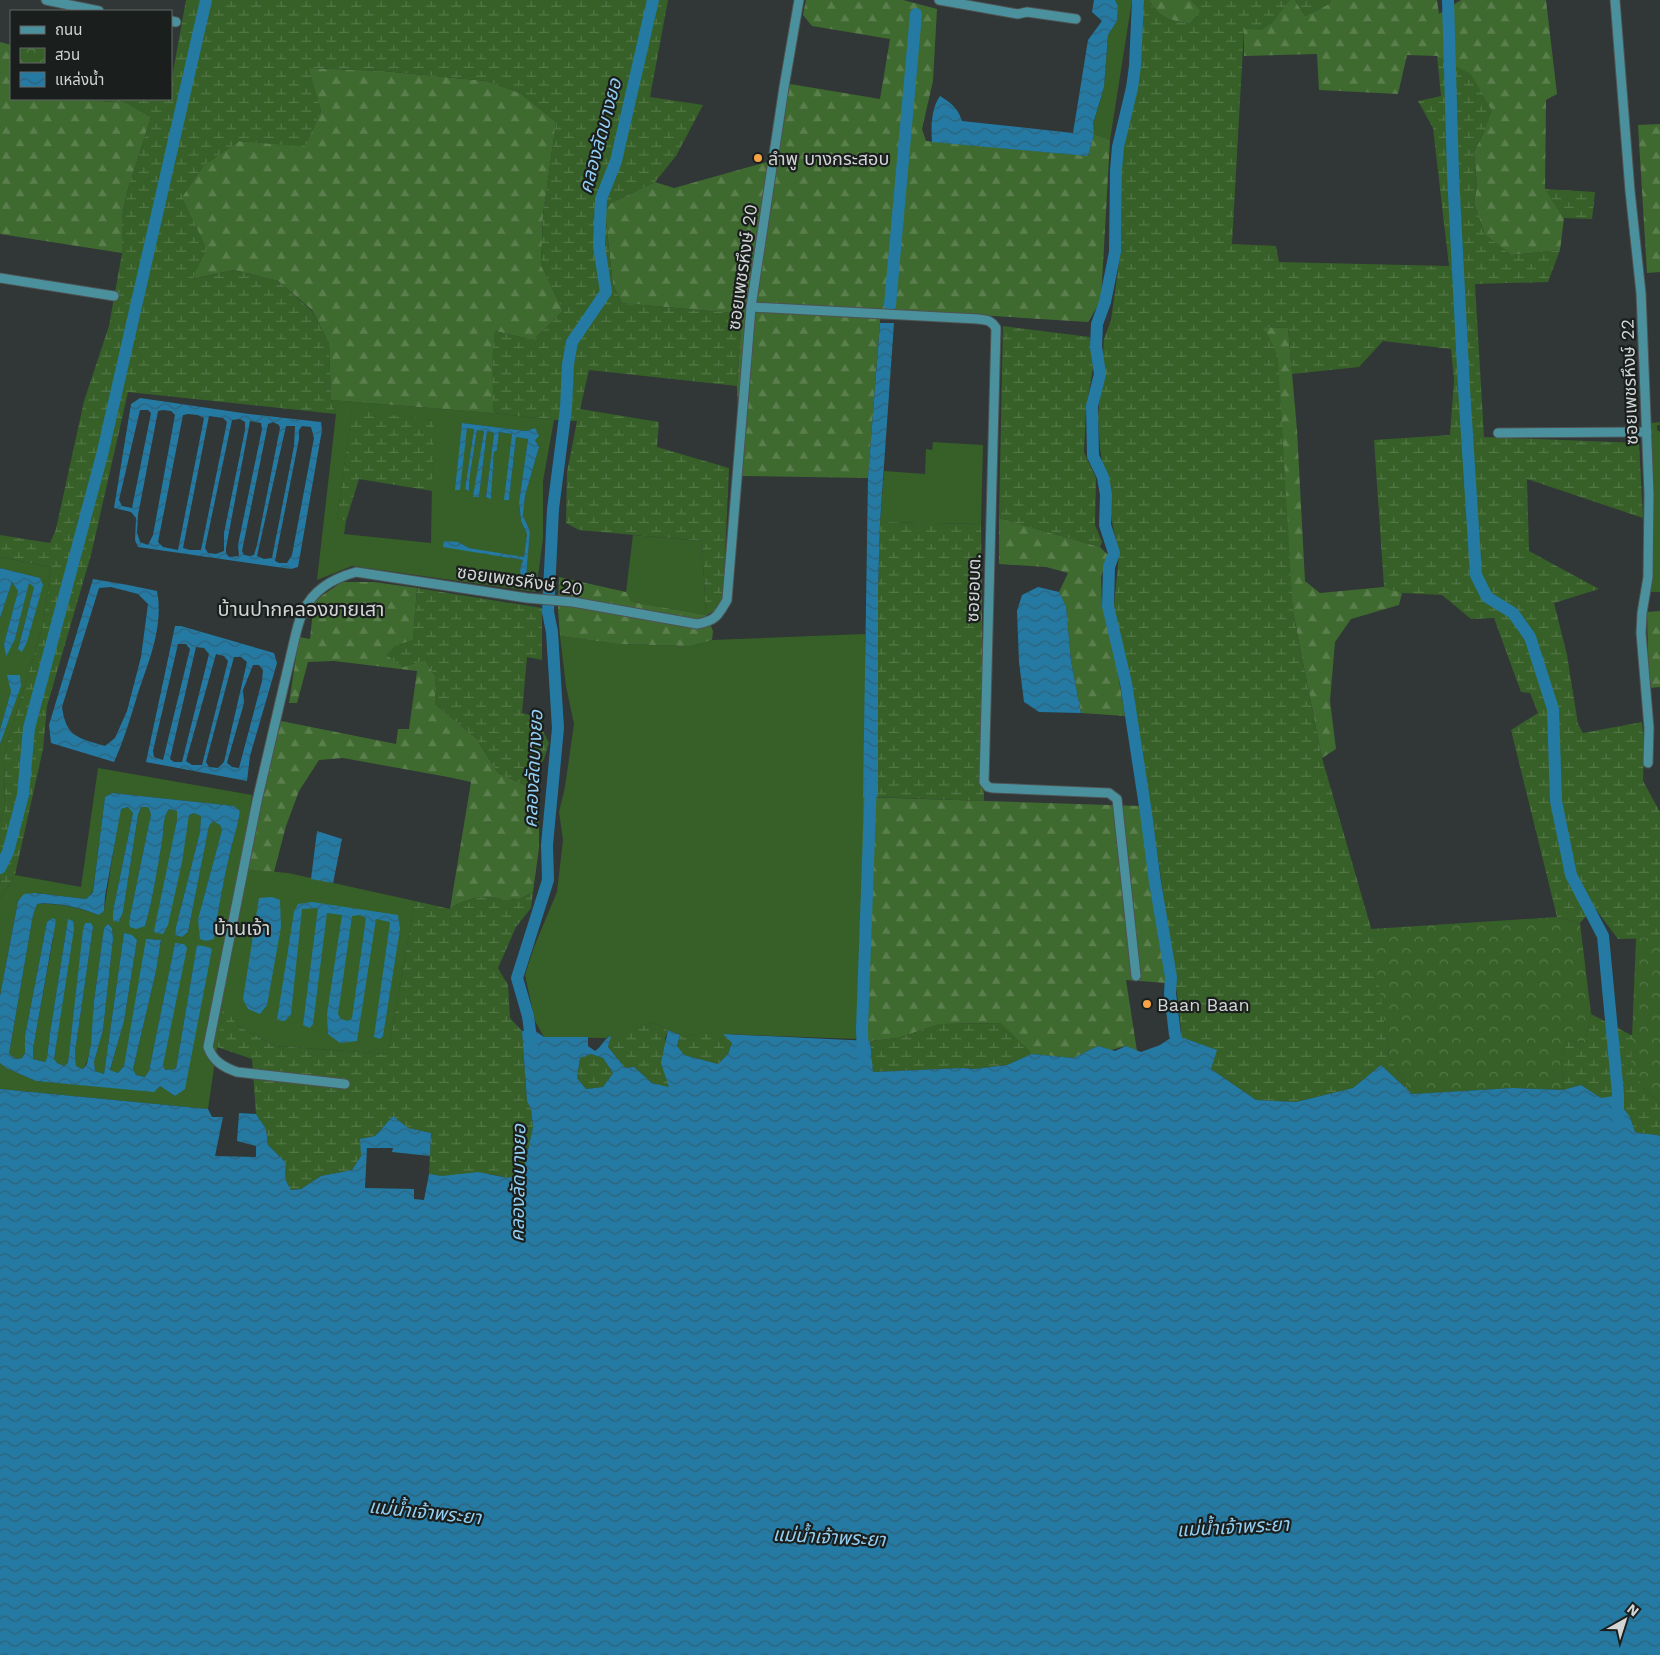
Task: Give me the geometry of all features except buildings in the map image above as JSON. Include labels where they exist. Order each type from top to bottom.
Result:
[{"type":"street","points":[[46,0],[95,10]]},
{"type":"street","name":"ซอยเพชรหึงษ์ 20","points":[[345,1084],[238,1072],[227,1068],[211,1056],[208,1046],[257,801],[296,633],[304,610],[318,590],[338,576],[356,572],[527,598],[573,602],[697,624],[709,622],[718,615],[727,600],[751,307],[799,0]]},
{"type":"street","points":[[939,0],[1018,14],[1027,12],[1076,19]]},
{"type":"street","name":"ซอยเพชรหึงษ์ 22","points":[[1615,0],[1630,191],[1642,293],[1650,494],[1648,577],[1642,613],[1641,634],[1649,728],[1648,764]]},
{"type":"street","points":[[0,278],[114,296]]},
{"type":"street","name":"ซอยอบต.","points":[[751,307],[978,319],[988,320],[996,328],[984,782],[988,787],[992,788],[1109,793],[1118,799],[1136,976]]},
{"type":"street","points":[[1498,433],[1647,432]]},
{"type":"green space","points":[[186,0],[668,0],[650,97],[703,105],[676,156],[655,182],[611,203],[605,212],[613,285],[622,303],[742,314],[737,386],[589,370],[580,409],[659,422],[657,447],[729,468],[723,601],[715,611],[706,615],[702,541],[579,530],[566,523],[567,472],[577,421],[493,413],[492,360],[495,331],[533,340],[563,311],[541,265],[543,215],[556,122],[520,93],[486,81],[383,71],[309,68],[321,111],[305,147],[239,141],[204,165],[182,197],[207,249],[192,279],[234,270],[278,281],[312,311],[329,344],[331,400],[336,414],[128,392],[91,555],[47,706],[43,749],[15,875],[0,899],[0,822],[5,808],[4,754],[43,625],[51,567],[0,557],[0,535],[50,543],[56,529],[84,401],[109,326],[122,253],[122,217],[127,192],[151,117],[127,103],[88,100],[172,100],[172,77]]},
{"type":"green space","points":[[806,0],[903,0],[937,9],[933,81],[922,129],[926,141],[1088,156],[1094,134],[1110,140],[1101,300],[1088,322],[881,309],[868,478],[741,476],[737,386],[742,314],[622,303],[613,285],[605,212],[611,203],[655,182],[674,188],[767,162],[774,127],[790,84],[880,99],[890,39],[812,26],[803,15]]},
{"type":"green space","points":[[1115,0],[1132,0],[1110,140],[1094,134],[1093,125],[1104,87],[1108,35],[1117,21],[1118,6]]},
{"type":"green space","points":[[1144,0],[1149,0],[1157,11],[1166,18],[1190,24],[1201,11],[1191,0],[1290,0],[1273,22],[1262,30],[1244,29],[1232,244],[1276,246],[1279,262],[1449,266],[1433,128],[1418,101],[1441,96],[1437,56],[1471,74],[1492,111],[1474,152],[1477,186],[1474,203],[1485,235],[1511,255],[1560,250],[1548,282],[1475,284],[1484,437],[1639,443],[1643,518],[1527,479],[1529,551],[1599,589],[1554,603],[1567,655],[1578,724],[1583,733],[1642,722],[1644,749],[1643,781],[1660,812],[1660,938],[1618,939],[1594,907],[1580,923],[1557,917],[1511,730],[1538,713],[1530,693],[1521,692],[1494,618],[1471,619],[1442,595],[1402,593],[1384,587],[1374,440],[1450,435],[1454,380],[1451,349],[1383,341],[1359,367],[1292,374],[1288,328],[1264,327],[1278,356],[1293,612],[1322,758],[1373,935],[1389,1056],[1412,1094],[1381,1065],[1353,1088],[1296,1102],[1256,1100],[1211,1069],[1216,1050],[1180,1037],[1179,1008],[1155,836],[1114,606],[1119,555],[1100,449],[1098,418],[1104,339],[1111,320],[1121,249],[1122,158],[1138,72]]},
{"type":"green space","points":[[1149,0],[1191,0],[1201,11],[1190,24],[1183,23],[1166,18],[1157,11]]},
{"type":"green space","points":[[1290,0],[1295,0],[1305,16],[1329,4],[1331,0],[1437,0],[1439,14],[1461,0],[1546,0],[1557,94],[1546,100],[1545,189],[1564,218],[1560,250],[1511,255],[1485,235],[1474,203],[1477,186],[1474,152],[1484,132],[1437,56],[1407,55],[1398,94],[1319,90],[1317,54],[1244,56],[1244,29]]},
{"type":"green space","points":[[1295,0],[1331,0],[1329,4],[1305,16]]},
{"type":"green space","points":[[0,42],[10,45],[10,100],[88,100],[127,103],[151,117],[127,192],[122,217],[122,253],[0,234]]},
{"type":"green space","points":[[308,68],[383,71],[486,81],[520,93],[556,122],[543,215],[541,265],[563,311],[533,340],[495,331],[493,413],[331,400],[329,344],[312,310],[278,281],[234,270],[191,279],[182,197],[204,165],[239,141],[305,146],[321,111]]},
{"type":"green space","points":[[1660,124],[1660,272],[1647,273],[1638,125]]},
{"type":"green space","points":[[1545,189],[1595,192],[1592,219],[1564,218]]},
{"type":"green space","points":[[1003,326],[1090,337],[1093,368],[1086,409],[1084,452],[1096,478],[1095,525],[1102,542],[1100,547],[999,518]]},
{"type":"green space","points":[[1264,327],[1288,328],[1297,430],[1305,581],[1320,593],[1384,587],[1402,593],[1399,605],[1351,619],[1335,642],[1330,701],[1336,749],[1322,758],[1293,612]]},
{"type":"green space","points":[[331,400],[493,413],[554,420],[543,481],[543,538],[536,592],[352,566],[317,580],[336,414]],"holes":[[[352,411],[433,420],[431,543],[344,534],[346,521],[337,518]],[[462,423],[526,431],[535,428],[535,440],[539,447],[525,496],[523,516],[530,531],[526,579],[520,569],[523,560],[443,546],[458,542],[469,548],[524,558],[527,534],[521,521],[519,502],[528,439],[516,437],[509,500],[512,434],[499,432],[497,450],[494,452],[491,498],[486,497],[494,433],[487,431],[479,497],[474,497],[484,430],[477,430],[469,491],[465,489],[474,429]]]},
{"type":"green space","points":[[352,410],[434,420],[432,491],[359,479],[346,521],[337,518]]},
{"type":"green space","points":[[1660,422],[1660,425],[1657,425],[1657,430],[1660,432],[1660,592],[1651,592],[1653,559],[1651,423]]},
{"type":"green space","points":[[933,442],[983,445],[981,524],[880,522],[884,471],[925,474],[926,449],[932,450]]},
{"type":"green space","points":[[999,518],[1100,547],[1108,555],[1101,577],[1102,605],[1116,662],[1125,716],[1081,713],[1071,661],[1066,606],[1059,592],[1068,573],[1046,567],[999,564]]},
{"type":"green space","points":[[880,522],[981,524],[984,801],[878,797],[878,590]]},
{"type":"green space","points":[[633,535],[702,541],[706,615],[632,602],[626,592]]},
{"type":"green space","points":[[0,557],[51,567],[43,625],[4,754],[5,808],[0,822],[0,744],[11,691],[0,730],[0,618],[12,582],[18,591],[4,644],[6,656],[15,639],[29,582],[34,587],[18,648],[40,578],[0,568]]},
{"type":"green space","points":[[559,577],[626,592],[632,602],[706,615],[713,631],[712,640],[691,646],[618,644],[560,636],[558,609]]},
{"type":"green space","points":[[342,582],[374,582],[417,588],[413,640],[395,646],[403,667],[425,660],[435,676],[435,704],[476,738],[498,773],[529,787],[539,802],[539,848],[533,892],[520,899],[477,897],[457,904],[450,909],[471,782],[343,758],[319,760],[299,791],[286,826],[274,872],[242,869],[281,721],[396,744],[398,729],[409,729],[417,671],[334,661],[308,662],[297,703],[289,703],[299,637],[310,639],[314,601]]},
{"type":"green space","points":[[417,588],[542,608],[542,660],[527,657],[522,713],[543,718],[543,731],[549,743],[544,759],[535,775],[539,802],[529,787],[498,773],[476,738],[435,704],[435,676],[425,660],[403,667],[386,655],[395,646],[413,640]]},
{"type":"green space","points":[[1660,611],[1660,687],[1649,688],[1647,612]]},
{"type":"green space","points":[[865,634],[866,681],[858,1039],[724,1034],[695,1034],[685,1037],[654,1022],[606,1038],[544,1037],[535,1021],[525,975],[534,947],[557,892],[563,840],[559,812],[565,787],[574,724],[566,686],[560,636],[618,644],[691,646],[712,640]]},
{"type":"green space","points":[[98,768],[252,795],[242,869],[288,873],[415,901],[388,1054],[275,1046],[238,1026],[223,1006],[208,1109],[0,1089],[0,1063],[6,1068],[36,1081],[154,1091],[160,1086],[175,1096],[197,946],[176,1069],[165,1070],[163,1066],[175,943],[149,1071],[146,1077],[136,1075],[133,1069],[156,971],[161,941],[153,939],[124,1066],[118,1073],[110,1071],[124,1021],[137,940],[124,933],[104,1074],[95,1071],[94,1062],[103,1030],[113,939],[112,928],[108,924],[104,928],[94,1001],[91,1047],[86,1064],[83,1069],[76,1066],[75,1052],[93,927],[85,923],[68,1063],[64,1066],[54,1060],[68,919],[47,1058],[45,1062],[33,1059],[33,1049],[53,939],[52,918],[47,922],[25,1036],[25,1053],[22,1058],[16,1059],[9,1054],[33,915],[37,904],[68,906],[99,915],[104,911],[120,809],[129,807],[133,813],[113,911],[119,922],[123,912],[138,815],[141,807],[148,807],[151,814],[129,921],[145,926],[155,884],[164,820],[169,809],[177,811],[177,820],[166,879],[189,815],[194,813],[201,816],[200,832],[176,927],[175,935],[182,937],[188,932],[209,826],[213,821],[220,825],[222,830],[198,919],[214,939],[223,885],[240,811],[234,806],[112,793],[105,797],[93,891],[86,899],[35,893],[18,900],[0,996],[0,899],[15,875],[81,887]]},
{"type":"green space","points":[[863,797],[1140,806],[1166,983],[1126,980],[1137,1051],[1126,1046],[1111,1050],[1098,1046],[1073,1058],[1032,1054],[1000,1023],[940,1024],[898,1038],[870,1041],[858,1039]]},
{"type":"green space","points":[[533,892],[531,908],[516,927],[498,968],[508,985],[510,1018],[522,1031],[527,1101],[531,1110],[533,1127],[523,1173],[508,1178],[490,1174],[442,1176],[429,1174],[431,1133],[408,1128],[393,1116],[375,1136],[361,1139],[361,1156],[352,1170],[321,1176],[301,1189],[291,1190],[285,1179],[286,1163],[268,1145],[266,1129],[256,1114],[252,1059],[217,1047],[223,1005],[238,1026],[275,1046],[388,1054],[415,901],[450,909],[457,904],[477,897],[520,899]]},
{"type":"green space","points":[[1557,917],[1580,923],[1591,1014],[1585,1042],[1567,1041],[1561,1057],[1564,1090],[1513,1088],[1412,1094],[1389,1056],[1371,929]]},
{"type":"green space","points":[[1636,938],[1660,938],[1660,1103],[1643,1088],[1631,1063]]},
{"type":"green space","points":[[1591,1014],[1633,1036],[1632,1063],[1643,1088],[1660,1103],[1660,1136],[1635,1132],[1630,1117],[1581,1085],[1564,1090],[1561,1057],[1567,1041],[1585,1042]]},
{"type":"green space","points":[[654,1022],[668,1030],[665,1038],[669,1087],[652,1083],[634,1067],[625,1068],[608,1047],[611,1036]]},
{"type":"green space","points":[[1001,1023],[1032,1054],[1007,1065],[974,1069],[873,1072],[870,1041],[898,1038],[940,1024]]},
{"type":"green space","points":[[695,1034],[724,1034],[732,1043],[728,1054],[718,1064],[684,1055],[677,1047],[680,1035],[685,1037]]},
{"type":"green space","points":[[591,1054],[603,1058],[613,1073],[603,1087],[586,1089],[577,1078],[580,1058]]},
{"type":"water","points":[[1094,0],[1115,0],[1118,6],[1117,21],[1108,35],[1104,87],[1093,124],[1094,134],[1088,156],[932,142],[933,112],[940,96],[954,106],[962,121],[1073,133],[1088,40],[1102,21],[1092,12]]},
{"type":"water","points":[[880,323],[894,323],[880,522],[878,590],[878,797],[863,797],[868,478]]},
{"type":"water","points":[[140,398],[249,414],[321,422],[322,430],[298,567],[291,569],[138,547],[135,540],[136,518],[131,512],[114,508],[131,404]],"holes":[[[140,410],[148,410],[151,413],[132,508],[122,506],[119,500]],[[158,411],[171,411],[175,415],[153,535],[148,545],[140,542],[137,532],[138,515]],[[183,415],[198,415],[204,418],[178,550],[163,547],[158,542]],[[209,416],[223,418],[227,422],[201,550],[183,548]],[[240,419],[245,422],[245,430],[224,533],[224,551],[216,554],[208,553],[205,548],[232,420]],[[250,421],[261,423],[262,429],[238,545],[239,556],[229,557],[226,553]],[[273,422],[279,425],[280,428],[257,545],[254,555],[244,555],[242,551],[268,424]],[[286,426],[295,426],[294,446],[272,558],[264,559],[257,556]],[[302,426],[311,427],[314,438],[292,555],[287,563],[275,561],[299,439],[299,430]]]},
{"type":"water","points":[[462,423],[526,431],[535,428],[539,436],[535,440],[539,447],[525,496],[523,516],[530,531],[526,579],[521,581],[520,569],[523,560],[443,547],[444,541],[458,542],[469,548],[524,557],[527,534],[521,521],[519,502],[528,439],[516,437],[509,500],[504,500],[512,434],[499,432],[497,450],[494,452],[491,499],[486,497],[494,433],[487,431],[479,497],[473,497],[484,431],[477,430],[469,491],[465,489],[474,429],[467,428],[460,490],[455,490]]},
{"type":"water","points":[[0,568],[40,578],[43,585],[27,642],[22,652],[18,649],[34,587],[29,583],[15,639],[6,657],[4,644],[18,591],[12,582],[0,618]]},
{"type":"water","points":[[93,579],[157,591],[159,617],[151,656],[114,762],[51,743],[49,725]],"holes":[[[111,587],[138,594],[148,604],[141,657],[127,711],[115,738],[105,746],[87,741],[70,730],[62,707],[99,588]]]},
{"type":"water","points":[[1038,587],[1059,592],[1066,606],[1071,661],[1081,713],[1039,712],[1024,702],[1019,662],[1017,611],[1022,595]]},
{"type":"water","points":[[175,626],[181,626],[274,653],[277,663],[250,756],[247,781],[146,762]],"holes":[[[178,644],[186,644],[190,649],[163,760],[154,757],[153,751]],[[196,647],[204,648],[209,654],[182,762],[174,762],[170,759]],[[216,654],[224,656],[228,661],[202,765],[192,765],[186,761]],[[234,657],[241,657],[247,662],[224,762],[218,768],[209,767],[206,762]],[[253,665],[259,665],[263,670],[262,681],[239,768],[232,767],[227,763],[244,703],[243,690]]]},
{"type":"water","points":[[7,675],[20,675],[21,686],[0,744],[0,730],[11,691]]},
{"type":"water","points":[[112,793],[234,806],[240,811],[223,885],[214,939],[206,941],[200,939],[198,919],[222,830],[220,825],[213,821],[209,826],[188,932],[182,937],[175,935],[200,832],[201,816],[194,813],[189,815],[182,862],[168,925],[163,934],[154,931],[177,820],[177,811],[169,809],[165,816],[157,874],[148,916],[145,926],[136,929],[130,927],[129,921],[151,814],[148,807],[141,807],[138,815],[123,912],[119,922],[113,921],[113,911],[133,813],[128,807],[121,809],[104,911],[99,915],[69,906],[37,904],[33,915],[9,1054],[16,1059],[22,1058],[25,1053],[25,1036],[47,922],[52,918],[56,920],[33,1049],[33,1059],[45,1062],[47,1058],[68,919],[73,921],[74,929],[54,1059],[57,1063],[64,1066],[68,1063],[83,930],[85,923],[91,923],[93,927],[75,1052],[76,1066],[83,1069],[87,1064],[104,928],[108,924],[112,928],[113,939],[103,1030],[94,1062],[95,1071],[104,1074],[124,933],[132,935],[137,940],[124,1021],[110,1070],[118,1073],[124,1066],[146,939],[161,940],[156,971],[133,1069],[136,1075],[145,1077],[149,1071],[175,943],[184,944],[187,948],[163,1065],[165,1070],[176,1069],[197,945],[208,947],[212,949],[185,1089],[175,1096],[160,1086],[154,1092],[36,1081],[6,1068],[0,1063],[0,996],[18,901],[24,894],[35,893],[86,899],[93,892],[105,797]]},
{"type":"water","points":[[317,831],[342,839],[333,883],[311,879]]},
{"type":"water","points":[[272,897],[280,900],[281,927],[267,1005],[260,1014],[248,1009],[243,999],[259,898]]},
{"type":"water","points":[[312,902],[398,915],[400,929],[383,1036],[380,1039],[374,1037],[390,922],[376,919],[357,1041],[340,1043],[328,1034],[327,1014],[342,915],[327,913],[313,1024],[310,1028],[303,1025],[318,908],[302,909],[291,1014],[285,1021],[277,1020],[294,912],[298,904]],"holes":[[[360,915],[366,918],[352,1018],[348,1021],[341,1019],[338,1014],[352,916]]]},
{"type":"water","name":"แม่น้ำเจ้าพระยา","points":[[534,1030],[544,1037],[588,1037],[588,1046],[595,1051],[611,1036],[608,1047],[625,1068],[634,1067],[652,1083],[669,1087],[661,1063],[668,1030],[680,1035],[677,1046],[684,1055],[718,1064],[728,1054],[732,1043],[723,1034],[870,1041],[873,1072],[974,1069],[1007,1065],[1032,1054],[1073,1058],[1098,1046],[1115,1051],[1126,1046],[1141,1052],[1160,1045],[1175,1035],[1217,1050],[1211,1069],[1256,1100],[1296,1102],[1353,1088],[1381,1065],[1412,1094],[1513,1088],[1563,1090],[1581,1085],[1601,1098],[1614,1096],[1630,1117],[1635,1132],[1660,1136],[1660,1655],[0,1655],[0,1089],[208,1109],[212,1117],[223,1117],[215,1156],[256,1157],[256,1146],[237,1141],[239,1113],[256,1114],[266,1129],[268,1145],[286,1163],[285,1179],[291,1190],[301,1189],[321,1176],[352,1170],[361,1156],[360,1139],[375,1136],[393,1116],[408,1128],[431,1133],[430,1156],[392,1152],[393,1148],[367,1148],[365,1188],[414,1189],[414,1199],[424,1200],[429,1174],[442,1176],[478,1172],[508,1178],[523,1173],[533,1127],[531,1110],[527,1101],[522,1031]],"holes":[[[591,1054],[603,1058],[613,1073],[603,1087],[586,1089],[577,1078],[580,1058]]]},
{"type":"waterway","points":[[0,868],[8,852],[23,795],[29,728],[102,455],[206,0]]},
{"type":"waterway","name":"คลองลัดบางยอ","points":[[532,1046],[528,1016],[517,978],[548,880],[547,845],[558,728],[552,632],[548,612],[553,509],[566,408],[568,364],[572,342],[606,292],[599,246],[601,199],[616,161],[653,0]]},
{"type":"waterway","points":[[1138,0],[1135,66],[1132,88],[1118,147],[1115,252],[1105,302],[1097,324],[1096,347],[1100,374],[1092,406],[1093,456],[1103,477],[1106,495],[1105,525],[1114,553],[1109,567],[1108,606],[1126,683],[1171,977],[1170,993],[1175,1035]]},
{"type":"waterway","points":[[1448,0],[1453,174],[1476,575],[1487,597],[1513,613],[1530,637],[1553,709],[1556,801],[1571,875],[1603,936],[1618,1094],[1618,1118]]},
{"type":"waterway","points":[[890,305],[916,14]]},
{"type":"waterway","points":[[863,1057],[862,1029],[871,780]]},
{"type":"place","name":"ลำพู บางกระสอบ","points":[[758,158]]},
{"type":"place","name":"Baan Baan","points":[[1147,1004]]},
{"type":"district","name":"บ้านปากคลองขายเสา","points":[[301,609]]},
{"type":"district","name":"บ้านเจ้า","points":[[242,928]]}]
